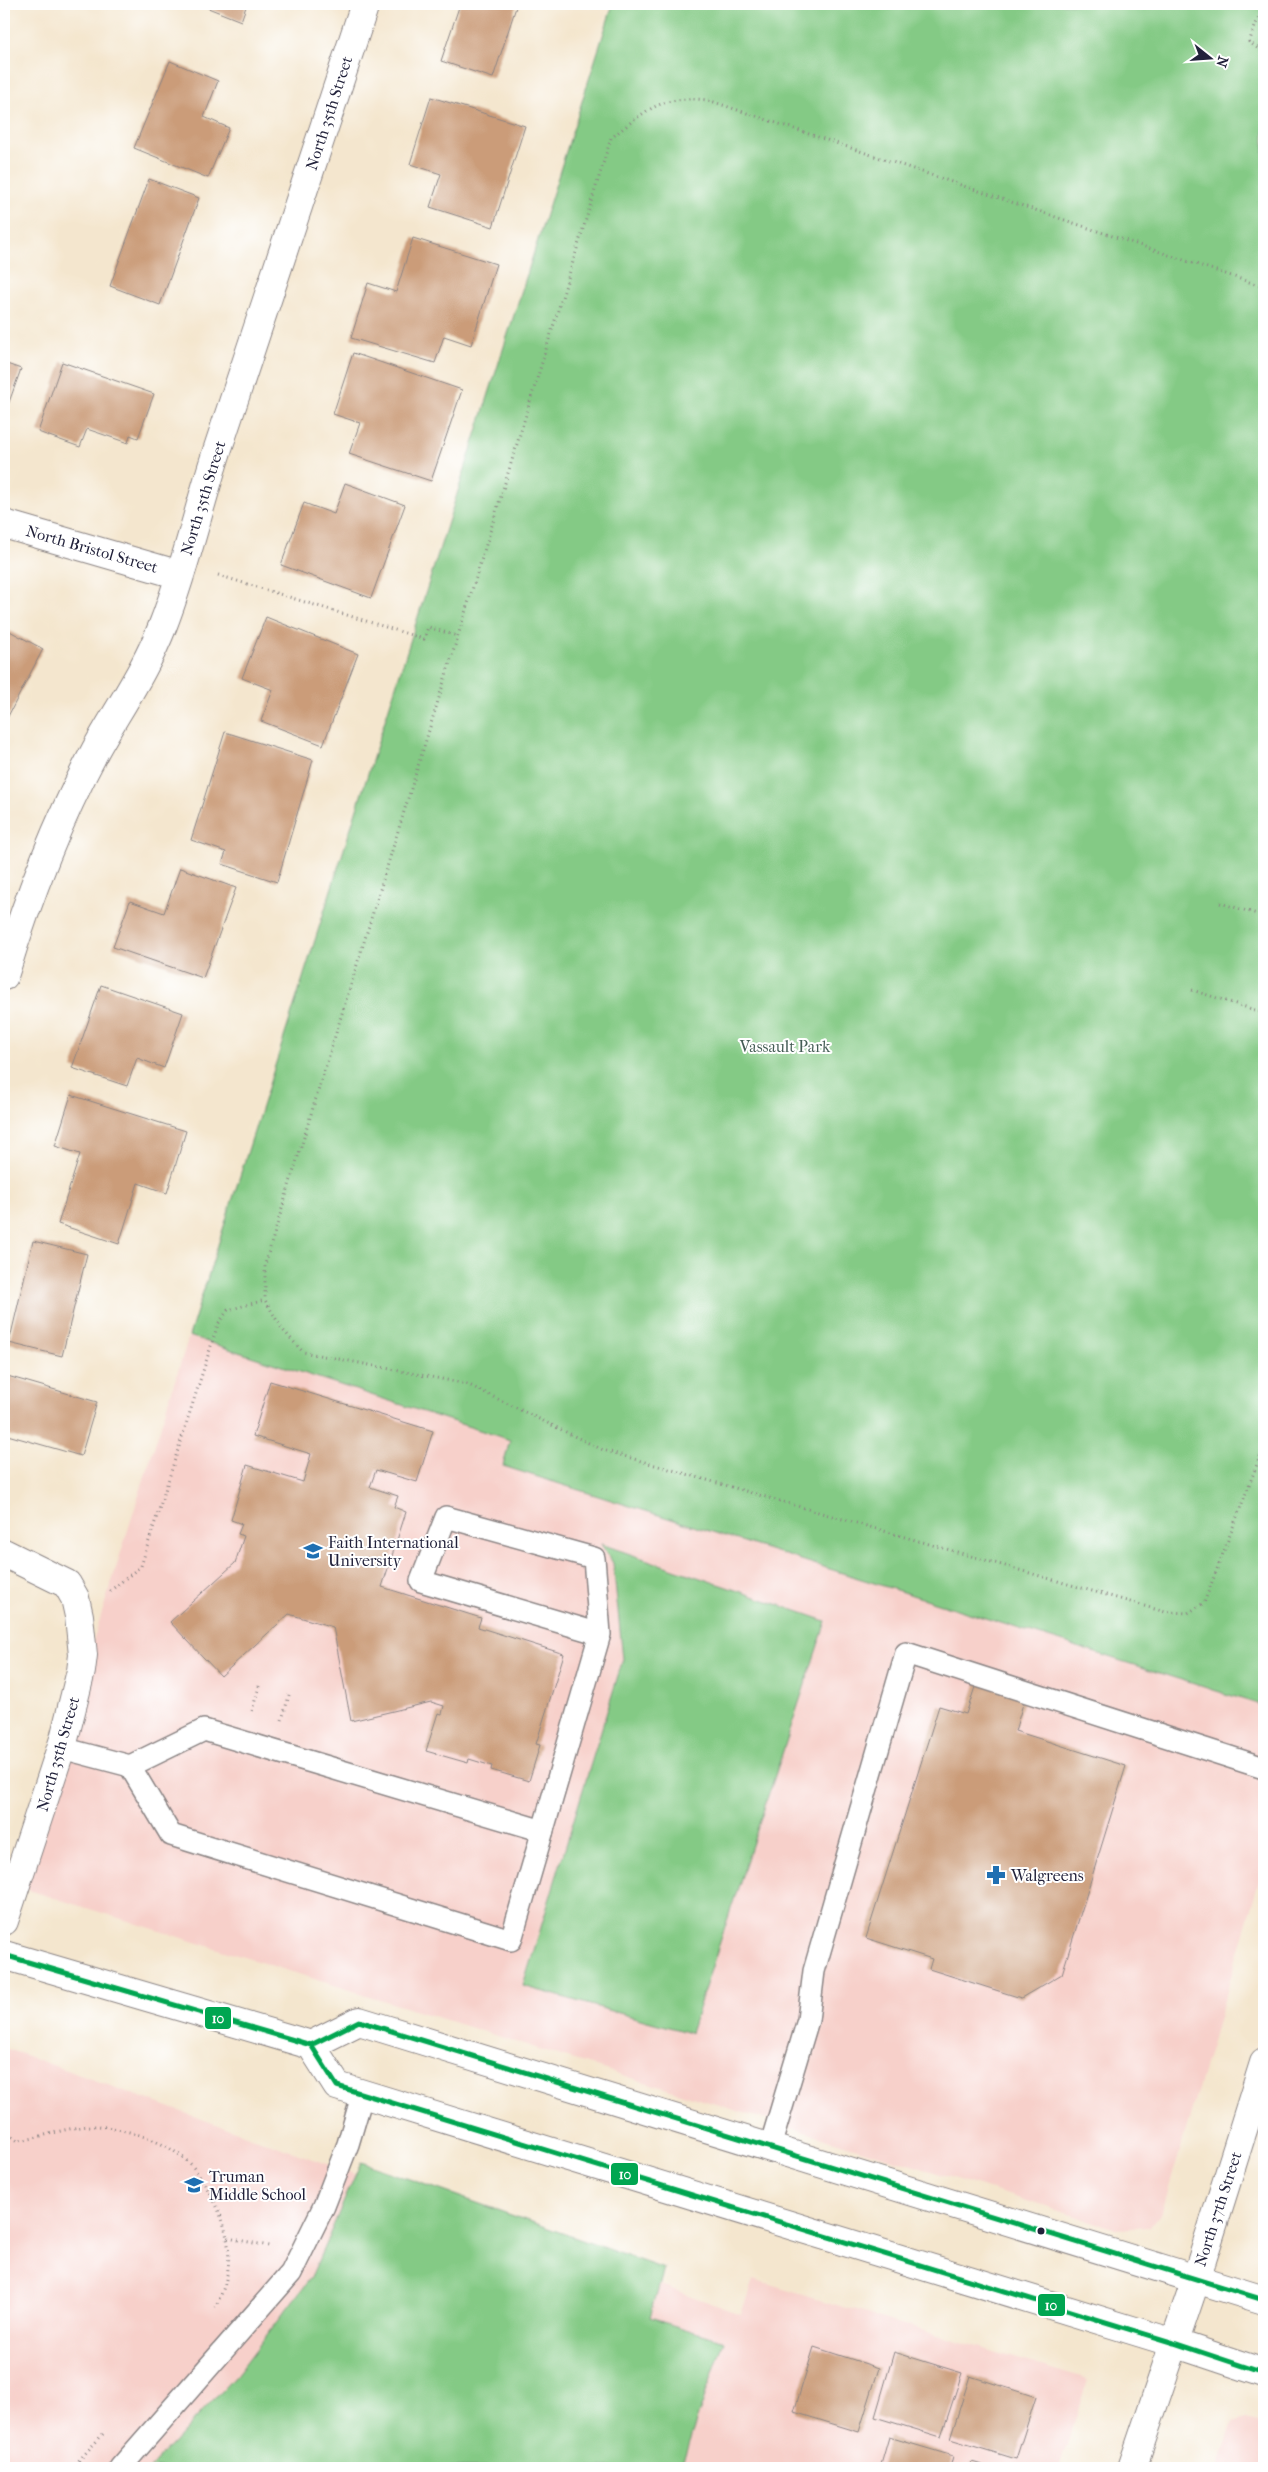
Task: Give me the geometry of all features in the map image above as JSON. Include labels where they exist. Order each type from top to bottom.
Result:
[{"type":"main road","name":"North 35th Street","points":[[4,976],[26,904],[60,821],[97,747],[142,669],[162,627],[182,570],[217,450],[365,4]]},
{"type":"main road","name":"North Bristol Street","points":[[4,524],[182,570]]},
{"type":"main road","name":"North 35th Street","points":[[4,1553],[67,1584],[75,1598],[83,1635],[82,1671],[62,1748],[4,1921]]},
{"type":"main road","points":[[4,1955],[311,2045],[337,2086],[1174,2343],[1264,2373]]},
{"type":"main road","points":[[311,2045],[359,2021],[1264,2300]]},
{"type":"main road","name":"North 37th Street","points":[[1132,2468],[1196,2279],[1264,2063]]},
{"type":"lane","points":[[130,1766],[171,1835],[511,1940],[600,1634],[594,1558],[446,1517],[422,1580],[600,1634]]},
{"type":"lane","points":[[770,2147],[808,2020],[814,1971],[906,1653],[1264,1768]]},
{"type":"lane","points":[[62,1748],[130,1766],[204,1730],[544,1831]]},
{"type":"lane","points":[[120,2468],[291,2273],[324,2206],[348,2144],[363,2094]]},
{"type":"path","points":[[1264,4],[1249,42],[1264,53]]},
{"type":"path","points":[[1264,287],[708,100],[683,97],[649,108],[610,138],[265,1264],[265,1300],[282,1329],[303,1352],[466,1384],[603,1450],[1165,1612],[1188,1612],[1204,1603],[1264,1446]]},
{"type":"path","points":[[182,570],[424,639],[428,627],[458,636]]},
{"type":"path","points":[[1220,903],[1264,916]]},
{"type":"path","points":[[1192,990],[1264,1013]]},
{"type":"path","points":[[79,1616],[141,1566],[218,1324],[228,1310],[265,1300]]},
{"type":"path","points":[[4,2130],[18,2142],[36,2139],[69,2129],[106,2127],[146,2136],[188,2161],[214,2198],[228,2238],[228,2261],[222,2295],[214,2310]]},
{"type":"path","points":[[228,2238],[272,2247]]},
{"type":"path","points":[[72,2468],[111,2426]]},
{"type":"shaded area","points":[[189,1336],[511,1440],[503,1466],[1264,1706],[1264,1864],[1161,2215],[1148,2227],[1117,2229],[16,1886]]},
{"type":"shaded area","name":"Truman Middle School","points":[[8,2049],[741,2314],[753,2280],[1088,2380],[1059,2468],[4,2468],[4,2056]]},
{"type":"shaded area","points":[[1247,2418],[1264,2423],[1264,2468],[1218,2468],[1233,2422]]},
{"type":"green space","name":"Vassault Park","points":[[613,4],[1264,4],[1264,1706],[503,1466],[510,1440],[189,1336]]},
{"type":"green space","points":[[601,1544],[826,1621],[690,2033],[523,1986],[623,1659],[613,1563]]},
{"type":"green space","points":[[361,2162],[664,2269],[650,2318],[724,2341],[680,2468],[150,2468],[237,2374],[311,2277]]},
{"type":"building","points":[[198,4],[247,4],[241,21]]},
{"type":"building","points":[[460,4],[517,4],[493,78],[441,61]]},
{"type":"building","points":[[170,61],[218,81],[204,117],[229,128],[208,178],[134,148]]},
{"type":"building","points":[[431,97],[525,126],[493,227],[430,207],[441,174],[410,164]]},
{"type":"building","points":[[149,179],[199,198],[160,305],[110,286]]},
{"type":"building","points":[[413,238],[496,264],[471,345],[444,336],[435,363],[351,338],[368,283],[396,292]]},
{"type":"building","points":[[353,353],[462,390],[431,481],[349,454],[360,423],[333,414]]},
{"type":"building","points":[[62,362],[154,394],[138,438],[130,435],[128,443],[87,429],[80,447],[38,432]]},
{"type":"building","points":[[4,363],[21,369],[4,416]]},
{"type":"building","points":[[345,483],[405,505],[371,598],[281,565],[304,503],[334,514]]},
{"type":"building","points":[[266,617],[358,654],[323,745],[261,721],[273,690],[242,678]]},
{"type":"building","points":[[4,628],[43,649],[4,724]]},
{"type":"building","points":[[225,732],[313,760],[277,882],[222,864],[226,852],[191,840]]},
{"type":"building","points":[[180,868],[236,888],[203,978],[113,947],[130,901],[164,913]]},
{"type":"building","points":[[101,985],[183,1013],[164,1068],[137,1058],[127,1086],[72,1068]]},
{"type":"building","points":[[71,1095],[186,1131],[167,1193],[138,1183],[119,1244],[58,1224],[80,1154],[55,1146]]},
{"type":"building","points":[[33,1241],[87,1254],[62,1356],[9,1343]]},
{"type":"building","points":[[4,1375],[97,1402],[81,1456],[4,1434]]},
{"type":"building","points":[[270,1381],[433,1431],[417,1482],[376,1470],[370,1487],[398,1496],[394,1507],[406,1512],[382,1587],[481,1618],[478,1627],[564,1654],[536,1744],[540,1745],[529,1781],[491,1770],[492,1766],[469,1759],[468,1763],[426,1751],[438,1713],[442,1714],[444,1706],[431,1702],[351,1721],[333,1627],[289,1614],[221,1676],[170,1622],[235,1563],[244,1536],[238,1534],[242,1524],[231,1520],[247,1465],[303,1482],[311,1454],[253,1436]]},
{"type":"building","name":"Walgreens","points":[[977,1681],[1025,1697],[1015,1731],[1126,1766],[1062,1974],[1021,1998],[929,1969],[932,1959],[866,1938],[939,1706],[966,1714]]},
{"type":"building","points":[[814,2347],[879,2368],[859,2432],[794,2412]]},
{"type":"building","points":[[894,2352],[962,2373],[941,2437],[875,2417]]},
{"type":"building","points":[[970,2376],[1036,2397],[1016,2459],[950,2439]]},
{"type":"building","points":[[889,2437],[953,2456],[950,2468],[880,2468]]},
{"type":"building","points":[[972,2462],[992,2468],[970,2468]]},
{"type":"transit line","name":"10","points":[[4,1955],[311,2045],[337,2086],[1174,2343],[1264,2373]]},
{"type":"transit line","name":"10","points":[[270,2033],[311,2045],[359,2021],[1264,2300]]},
{"type":"place","name":"Faith International University","points":[[313,1551]]},
{"type":"place","name":"Walgreens","points":[[996,1875]]},
{"type":"place","name":"Truman Middle School","points":[[194,2185]]}]
